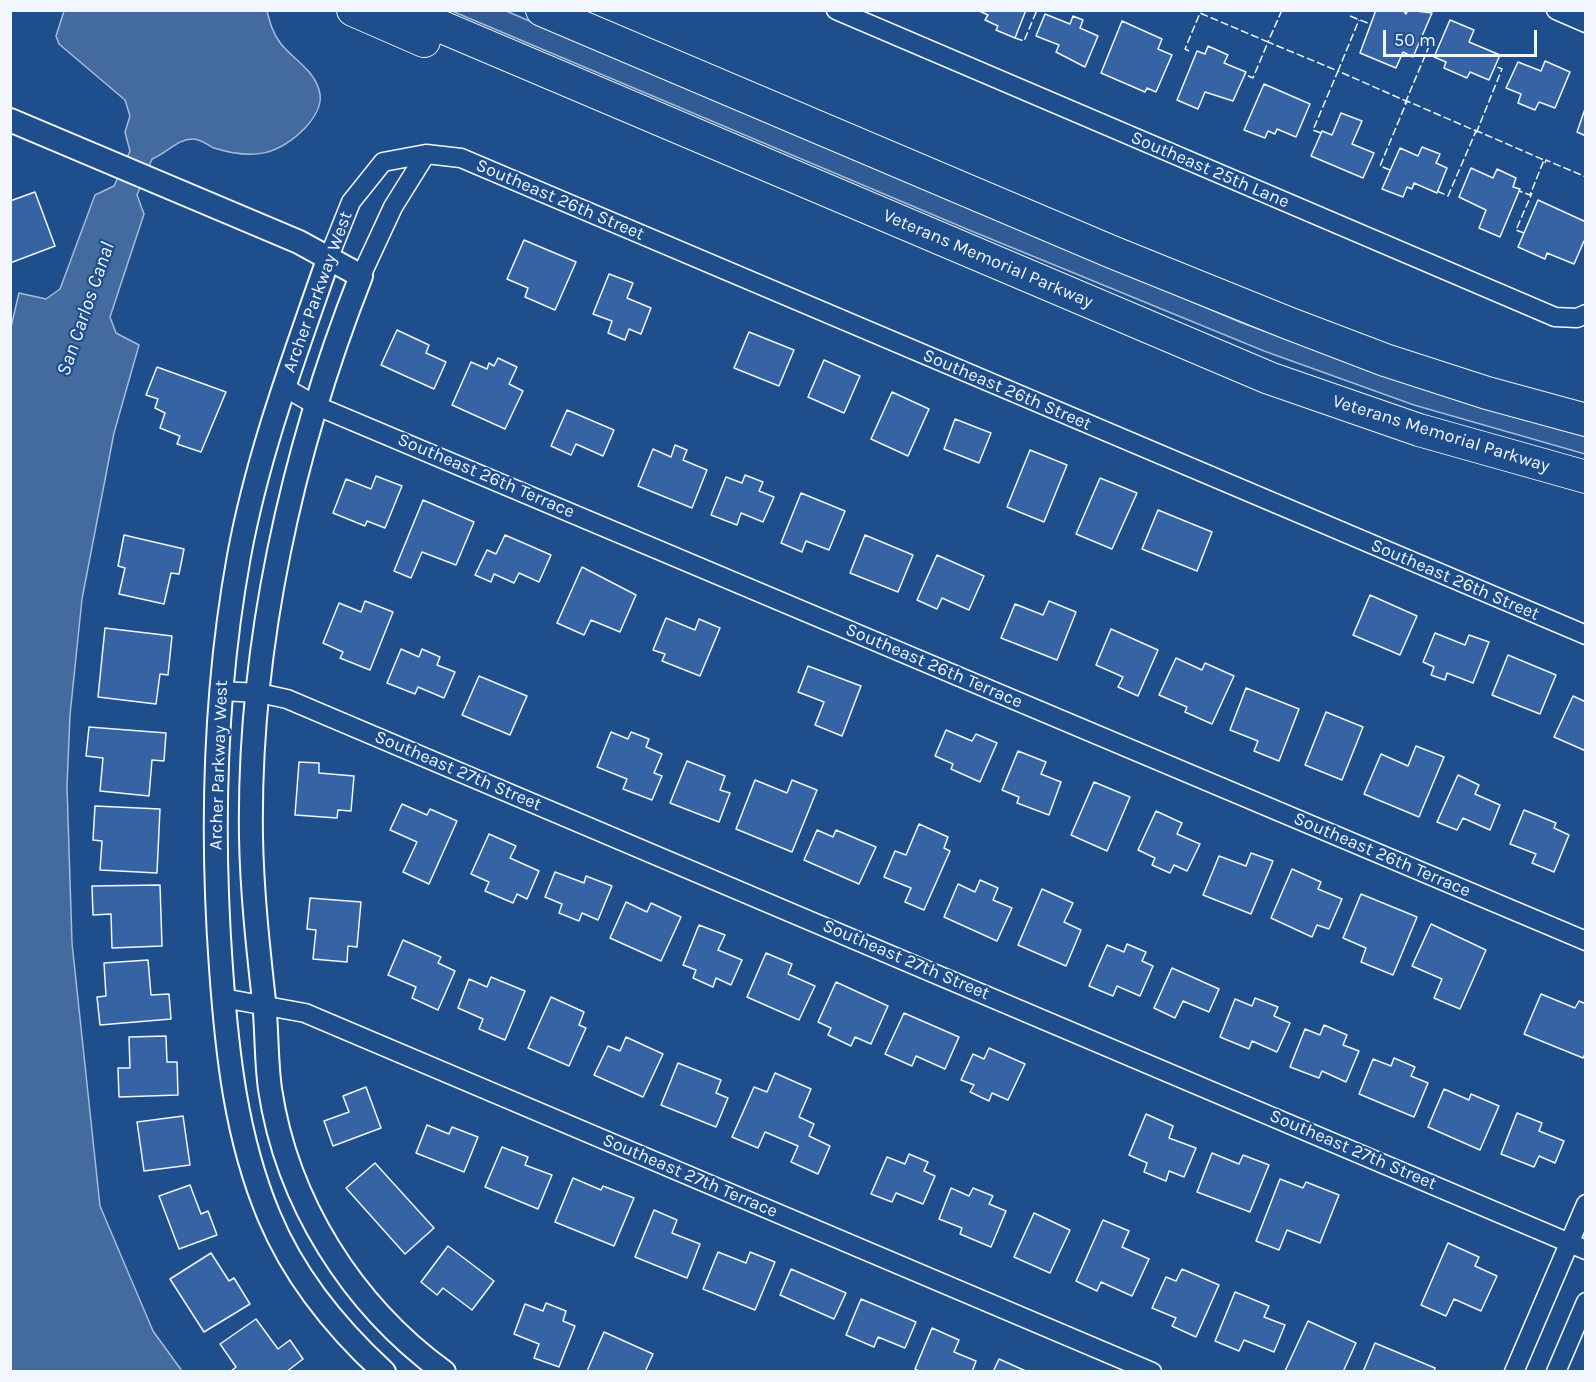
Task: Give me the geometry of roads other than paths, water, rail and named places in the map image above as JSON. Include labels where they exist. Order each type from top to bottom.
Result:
[{"type":"highway","points":[[353,10],[537,89],[739,153]]},
{"type":"highway","name":"Veterans Memorial Parkway","points":[[402,10],[1269,378],[1419,430],[1586,477]]},
{"type":"highway","points":[[542,10],[1112,252],[1299,327],[1385,360],[1487,393],[1586,420]]},
{"type":"street","name":"Southeast 25th Lane","points":[[836,10],[1555,317],[1577,318],[1586,314]]},
{"type":"street","points":[[1556,10],[1586,23]]},
{"type":"street","points":[[10,120],[329,257],[361,276]]},
{"type":"street","name":"Archer Parkway West","points":[[384,1371],[329,1315],[296,1269],[270,1219],[244,1140],[233,1088],[223,998],[216,896],[214,797],[221,691],[239,555],[260,463],[284,387],[329,257],[351,202],[383,162],[426,154]]},
{"type":"street","name":"Archer Parkway West","points":[[426,154],[393,207],[361,276],[316,406],[280,543],[259,693],[251,837],[256,947],[264,1004],[266,1048],[275,1112],[293,1175],[310,1214],[331,1252],[376,1311],[402,1338],[444,1371]]},
{"type":"street","name":"Southeast 26th Street","points":[[426,154],[460,158],[1586,635]]},
{"type":"street","name":"Southeast 26th Terrace","points":[[284,387],[316,406],[1586,941]]},
{"type":"street","name":"Southeast 27th Street","points":[[221,691],[259,693],[287,699],[320,712],[1577,1246]]},
{"type":"street","name":"Southeast 27th Terrace","points":[[223,998],[305,1012],[1152,1371]]},
{"type":"street","points":[[1514,1371],[1577,1246],[1586,1204]]},
{"type":"street","points":[[1556,1371],[1586,1302]]},
{"type":"water","name":"San Carlos Canal","points":[[64,11],[267,11],[278,40],[310,73],[320,94],[319,108],[309,124],[296,137],[275,150],[241,154],[214,148],[193,139],[182,141],[152,159],[137,195],[144,214],[110,317],[116,333],[139,345],[114,433],[82,599],[70,715],[67,786],[72,943],[100,1206],[153,1331],[182,1371],[11,1372],[11,327],[19,293],[46,299],[60,289],[95,195],[114,186],[130,151],[125,132],[130,116],[125,100],[59,44],[56,36]]}]
